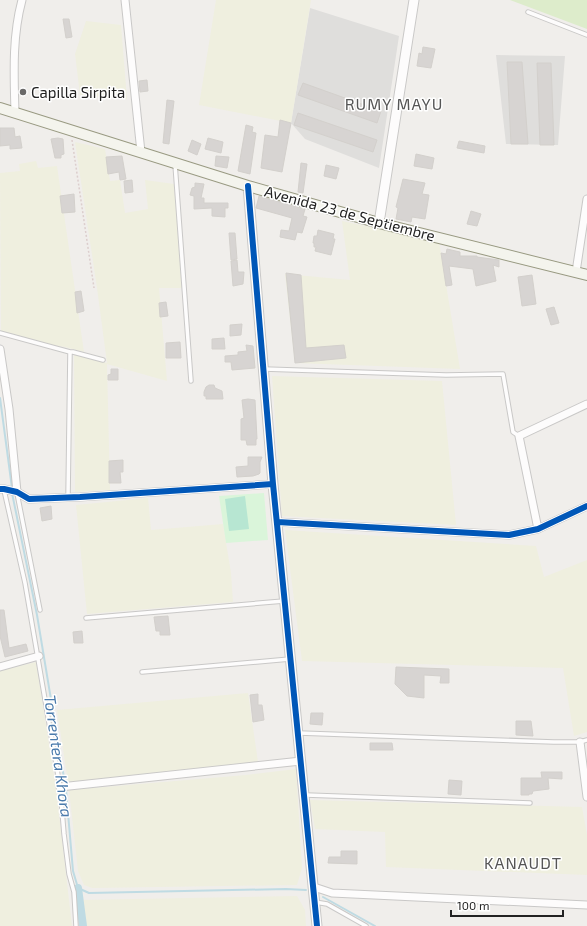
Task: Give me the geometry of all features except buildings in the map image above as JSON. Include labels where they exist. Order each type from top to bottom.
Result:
[{"type":"main road","name":"Avenida 23 de Septiembre","points":[[0,108],[248,186],[379,222],[587,275]]},
{"type":"street","points":[[15,113],[14,44],[18,14],[22,0]]},
{"type":"street","points":[[125,0],[141,152]]},
{"type":"street","points":[[379,222],[414,0]]},
{"type":"street","points":[[248,186],[273,484],[317,926]]},
{"type":"street","points":[[576,272],[587,199]]},
{"type":"street","points":[[0,349],[9,409],[17,492]]},
{"type":"street","points":[[538,529],[519,436],[587,404]]},
{"type":"street","points":[[2,489],[17,492],[29,499],[273,484]]},
{"type":"street","points":[[277,522],[509,535],[538,529],[587,506]]},
{"type":"street","points":[[0,667],[39,656]]},
{"type":"street","points":[[580,742],[587,797]]},
{"type":"street","points":[[60,787],[301,761]]},
{"type":"street","points":[[314,887],[332,893],[587,905]]},
{"type":"lane","points":[[528,12],[587,35]]},
{"type":"lane","points":[[175,163],[191,381]]},
{"type":"lane","points":[[0,333],[103,360]]},
{"type":"lane","points":[[68,497],[70,352]]},
{"type":"lane","points":[[263,369],[446,375],[503,374],[513,432],[519,436]]},
{"type":"lane","points":[[2,489],[26,583],[39,656],[60,787],[69,874],[74,892],[76,926]]},
{"type":"lane","points":[[17,492],[40,610]]},
{"type":"lane","points":[[86,618],[285,601]]},
{"type":"lane","points":[[142,672],[291,658]]},
{"type":"lane","points":[[298,733],[580,742],[587,740]]},
{"type":"lane","points":[[304,795],[530,803]]},
{"type":"lane","points":[[315,902],[327,904],[366,926]]},
{"type":"path","points":[[71,130],[94,288]]},
{"type":"shaded area","points":[[310,8],[399,36],[379,168],[305,139],[291,123]]},
{"type":"shaded area","points":[[496,55],[565,56],[558,145],[506,144]]},
{"type":"green space","points":[[216,0],[311,0],[291,123],[199,105]]},
{"type":"green space","points":[[510,0],[587,0],[587,29]]},
{"type":"green space","points":[[86,21],[121,25],[127,99],[80,95],[75,54]]},
{"type":"green space","points":[[75,142],[105,149],[110,181],[120,180],[125,213],[148,209],[145,180],[174,184],[182,288],[159,288],[167,381],[107,364],[110,490],[75,492],[74,354],[107,363]]},
{"type":"green space","points":[[36,161],[38,168],[57,166],[84,352],[45,344],[1,332],[0,173],[20,171],[19,164]]},
{"type":"green space","points":[[342,221],[439,242],[460,369],[295,363],[285,274],[350,280]]},
{"type":"green space","points":[[272,376],[442,381],[456,525],[282,516]]},
{"type":"green space","points":[[264,493],[268,540],[226,543],[219,496]]},
{"type":"green space","points":[[245,496],[249,529],[229,531],[225,499]]},
{"type":"green space","points":[[148,498],[151,530],[223,524],[231,573],[233,602],[87,614],[76,505]]},
{"type":"green space","points":[[285,530],[536,546],[544,577],[587,560],[587,732],[574,736],[563,668],[302,661]]},
{"type":"green space","points":[[36,662],[56,788],[72,926],[0,926],[0,671]]},
{"type":"green space","points":[[248,693],[258,762],[68,782],[57,710]]},
{"type":"green space","points":[[296,769],[302,868],[297,885],[92,888],[84,885],[78,871],[69,790],[246,775]]},
{"type":"green space","points":[[310,800],[582,807],[587,835],[587,875],[386,867],[385,832],[315,829]]},
{"type":"green space","points":[[297,896],[305,910],[306,926],[82,926],[79,900]]},
{"type":"waterway","name":"Torrentera Khora","points":[[0,398],[12,488]]},
{"type":"waterway","name":"Torrentera Khora","points":[[12,493],[37,615],[66,790],[73,871],[78,888],[89,893],[286,889],[306,890]]},
{"type":"waterway","points":[[78,888],[83,926]]},
{"type":"waterway","name":"Torrentera Khora","points":[[323,897],[375,926]]},
{"type":"cycle path","points":[[248,186],[273,484],[317,926]]},
{"type":"cycle path","points":[[0,489],[17,492],[29,499],[273,484]]},
{"type":"cycle path","points":[[277,522],[509,535],[538,529],[587,506]]},
{"type":"place","name":"Capilla Sirpita","points":[[23,92]]},
{"type":"district","name":"RUMY MAYU","points":[[394,103]]},
{"type":"district","name":"KANAUDT","points":[[523,862]]}]
